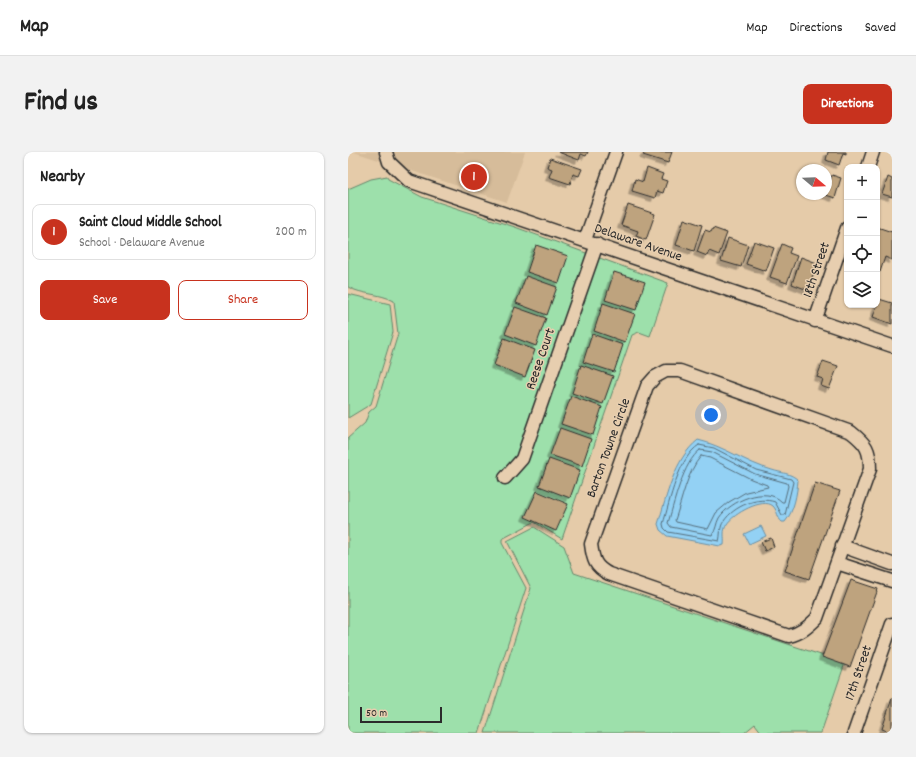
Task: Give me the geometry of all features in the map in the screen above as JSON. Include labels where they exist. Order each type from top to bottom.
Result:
[{"type":"street","name":"Delaware Avenue","points":[[386,152],[389,162],[409,181],[591,242],[815,321],[892,346]]},
{"type":"street","name":"Reese Court","points":[[505,478],[522,459],[591,242],[616,152]]},
{"type":"street","points":[[869,164],[873,152]]},
{"type":"street","name":"18th Street","points":[[815,321],[844,236]]},
{"type":"street","name":"Barton Towne Circle","points":[[680,371],[851,432],[864,442],[870,454],[870,469],[842,546],[817,618],[808,628],[788,636],[609,574],[599,569],[592,559],[591,544],[647,386],[655,377],[666,372],[680,371]]},
{"type":"street","points":[[842,546],[892,564]]},
{"type":"street","points":[[836,562],[892,581]]},
{"type":"street","name":"17th Street","points":[[854,733],[892,624]]},
{"type":"shaded area","points":[[354,152],[525,152],[507,202]]},
{"type":"green space","points":[[387,176],[388,179],[422,197],[515,227],[668,283],[650,336],[639,332],[632,335],[562,539],[534,522],[502,539],[502,543],[526,588],[479,733],[348,733],[348,438],[365,423],[369,412],[376,406],[398,334],[394,301],[389,298],[353,290],[348,287],[348,189],[371,179]]},
{"type":"green space","points":[[348,294],[390,304],[393,332],[371,404],[348,418]]},
{"type":"green space","points":[[534,527],[564,546],[574,573],[845,663],[821,733],[762,733],[755,724],[744,733],[485,733],[531,588],[507,541]]},
{"type":"water","points":[[698,440],[717,446],[762,467],[789,475],[798,480],[797,491],[791,513],[785,522],[780,520],[773,506],[768,504],[756,505],[748,508],[730,520],[725,529],[724,545],[720,546],[667,536],[660,530],[658,524],[672,479],[683,457]]},
{"type":"water","points":[[761,526],[766,536],[749,544],[744,534]]},
{"type":"building","points":[[558,152],[588,152],[586,156],[581,154],[579,160]]},
{"type":"building","points":[[645,152],[672,152],[668,163],[643,155]]},
{"type":"building","points":[[828,152],[846,152],[846,154],[843,153],[839,165],[826,160]]},
{"type":"building","points":[[550,158],[582,169],[579,176],[573,174],[570,184],[549,177],[552,169],[547,167]]},
{"type":"building","points":[[647,168],[663,174],[661,179],[667,181],[663,193],[657,191],[655,198],[632,191],[635,179],[643,182]]},
{"type":"building","points":[[832,175],[841,178],[835,198],[832,197]]},
{"type":"building","points":[[888,177],[892,179],[892,197],[882,194]]},
{"type":"building","points":[[628,205],[655,214],[646,240],[636,236],[638,231],[621,225]]},
{"type":"building","points":[[684,219],[702,225],[694,251],[676,245]]},
{"type":"building","points":[[713,228],[727,233],[719,255],[709,251],[707,256],[697,252],[705,230],[711,232]]},
{"type":"building","points":[[880,228],[892,232],[892,260],[885,257],[880,272]]},
{"type":"building","points":[[728,238],[748,245],[741,267],[721,261]]},
{"type":"building","points":[[754,241],[774,248],[766,271],[746,264]]},
{"type":"building","points":[[782,244],[791,248],[789,253],[797,256],[787,283],[770,277]]},
{"type":"building","points":[[536,245],[568,256],[559,283],[527,272]]},
{"type":"building","points":[[801,257],[817,263],[808,290],[792,284]]},
{"type":"building","points":[[614,272],[645,282],[636,310],[605,300]]},
{"type":"building","points":[[526,276],[557,287],[547,315],[516,303]]},
{"type":"building","points":[[880,299],[892,303],[892,324],[873,317],[876,308],[880,308]]},
{"type":"building","points":[[603,303],[635,314],[625,342],[594,331]]},
{"type":"building","points":[[515,307],[546,318],[536,346],[505,334]]},
{"type":"building","points":[[592,334],[623,345],[614,372],[583,362]]},
{"type":"building","points":[[504,338],[535,350],[525,377],[494,365]]},
{"type":"building","points":[[823,361],[838,366],[829,389],[821,386],[823,379],[817,377]]},
{"type":"building","points":[[581,365],[613,376],[603,404],[572,393]]},
{"type":"building","points":[[571,396],[602,407],[593,435],[561,424]]},
{"type":"building","points":[[560,428],[591,439],[582,466],[550,455]]},
{"type":"building","points":[[549,459],[580,470],[570,498],[539,486]]},
{"type":"building","points":[[815,483],[840,491],[809,579],[785,571]]},
{"type":"building","points":[[537,491],[568,504],[556,531],[525,517]]},
{"type":"building","points":[[771,538],[774,547],[765,551],[761,542]]},
{"type":"building","points":[[851,580],[878,589],[850,667],[822,657]]},
{"type":"building","points":[[892,698],[892,733],[882,729]]},
{"type":"place","name":"Saint Cloud Middle School","points":[[474,177]]}]
